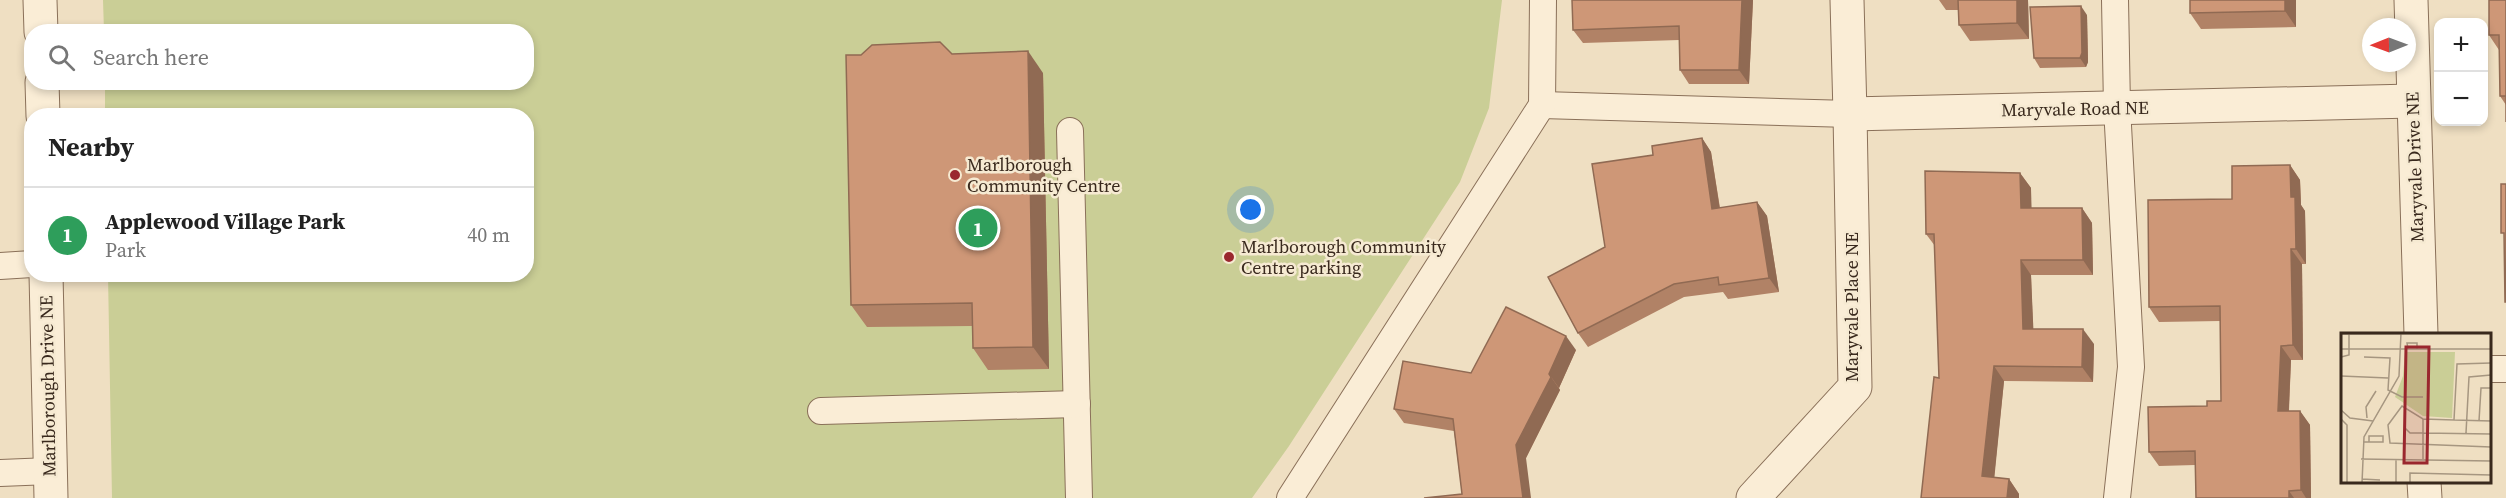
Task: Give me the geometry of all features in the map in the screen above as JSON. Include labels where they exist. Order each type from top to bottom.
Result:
[{"type":"street","points":[[40,0],[41,24]]},
{"type":"street","points":[[1847,0],[1850,114]]},
{"type":"street","name":"Maryvale Drive NE","points":[[2411,0],[2412,101],[2421,333]]},
{"type":"street","points":[[42,90],[43,108]]},
{"type":"street","name":"Maryvale Road NE","points":[[1850,114],[2412,101]]},
{"type":"street","name":"Maryvale Place NE","points":[[1754,498],[1855,387],[1850,114]]},
{"type":"street","name":"Marlborough Drive NE","points":[[46,282],[50,484]]},
{"type":"street","points":[[2424,483],[2425,498]]},
{"type":"lane","points":[[1290,498],[1542,105],[1543,0]]},
{"type":"lane","points":[[2115,0],[2117,108],[2131,367],[2117,498]]},
{"type":"lane","points":[[1542,105],[1850,114]]},
{"type":"lane","points":[[1070,131],[1079,498]]},
{"type":"lane","points":[[0,266],[24,264]]},
{"type":"lane","points":[[821,411],[1077,404]]},
{"type":"lane","points":[[0,473],[50,484]]},
{"type":"green space","points":[[103,0],[1502,0],[1489,108],[1460,182],[1289,446],[1252,498],[112,498],[108,282],[534,282],[534,108],[105,108],[105,90],[534,90],[534,24],[104,24]]},
{"type":"building","points":[[1572,0],[1742,0],[1739,70],[1680,70],[1679,26],[1573,30]]},
{"type":"building","points":[[1958,0],[2017,0],[2017,23],[1959,25]]},
{"type":"building","points":[[2190,0],[2285,0],[2285,11],[2190,13]]},
{"type":"building","points":[[2489,0],[2506,0],[2506,96],[2500,96],[2499,35],[2489,35]]},
{"type":"building","points":[[2081,6],[2082,53],[2080,58],[2034,58],[2030,7]]},
{"type":"building","name":"Marlborough Community Centre","points":[[940,42],[952,54],[1028,51],[1033,347],[973,348],[972,303],[851,305],[846,55],[861,55],[872,45]]},
{"type":"building","points":[[1702,138],[1712,209],[1757,202],[1769,278],[1719,285],[1718,277],[1674,284],[1578,333],[1548,277],[1605,247],[1592,164],[1653,155],[1652,146]]},
{"type":"building","points":[[2290,165],[2291,197],[2295,197],[2296,249],[2291,249],[2293,345],[2281,346],[2278,411],[2300,411],[2301,490],[2289,491],[2289,498],[2196,498],[2195,451],[2149,452],[2148,407],[2207,406],[2207,401],[2221,401],[2220,306],[2149,307],[2148,200],[2232,199],[2232,166]]},
{"type":"building","points":[[1925,171],[2020,173],[2021,208],[2082,208],[2083,260],[2021,260],[2023,329],[2083,329],[2082,367],[1994,366],[1982,476],[2009,479],[2007,498],[1921,498],[1934,377],[1939,378],[1934,234],[1926,234]]},
{"type":"building","points":[[2501,184],[2506,184],[2506,302],[2504,233],[2501,233]]},
{"type":"building","points":[[1506,307],[1566,336],[1549,374],[1551,377],[1516,445],[1523,498],[1424,498],[1462,494],[1453,419],[1394,409],[1403,361],[1471,373]]},
{"type":"place","name":"Marlborough Community Centre","points":[[955,175]]},
{"type":"place","name":"Applewood Village Park","points":[[978,228]]},
{"type":"place","name":"Marlborough Community Centre parking","points":[[1229,257]]}]
